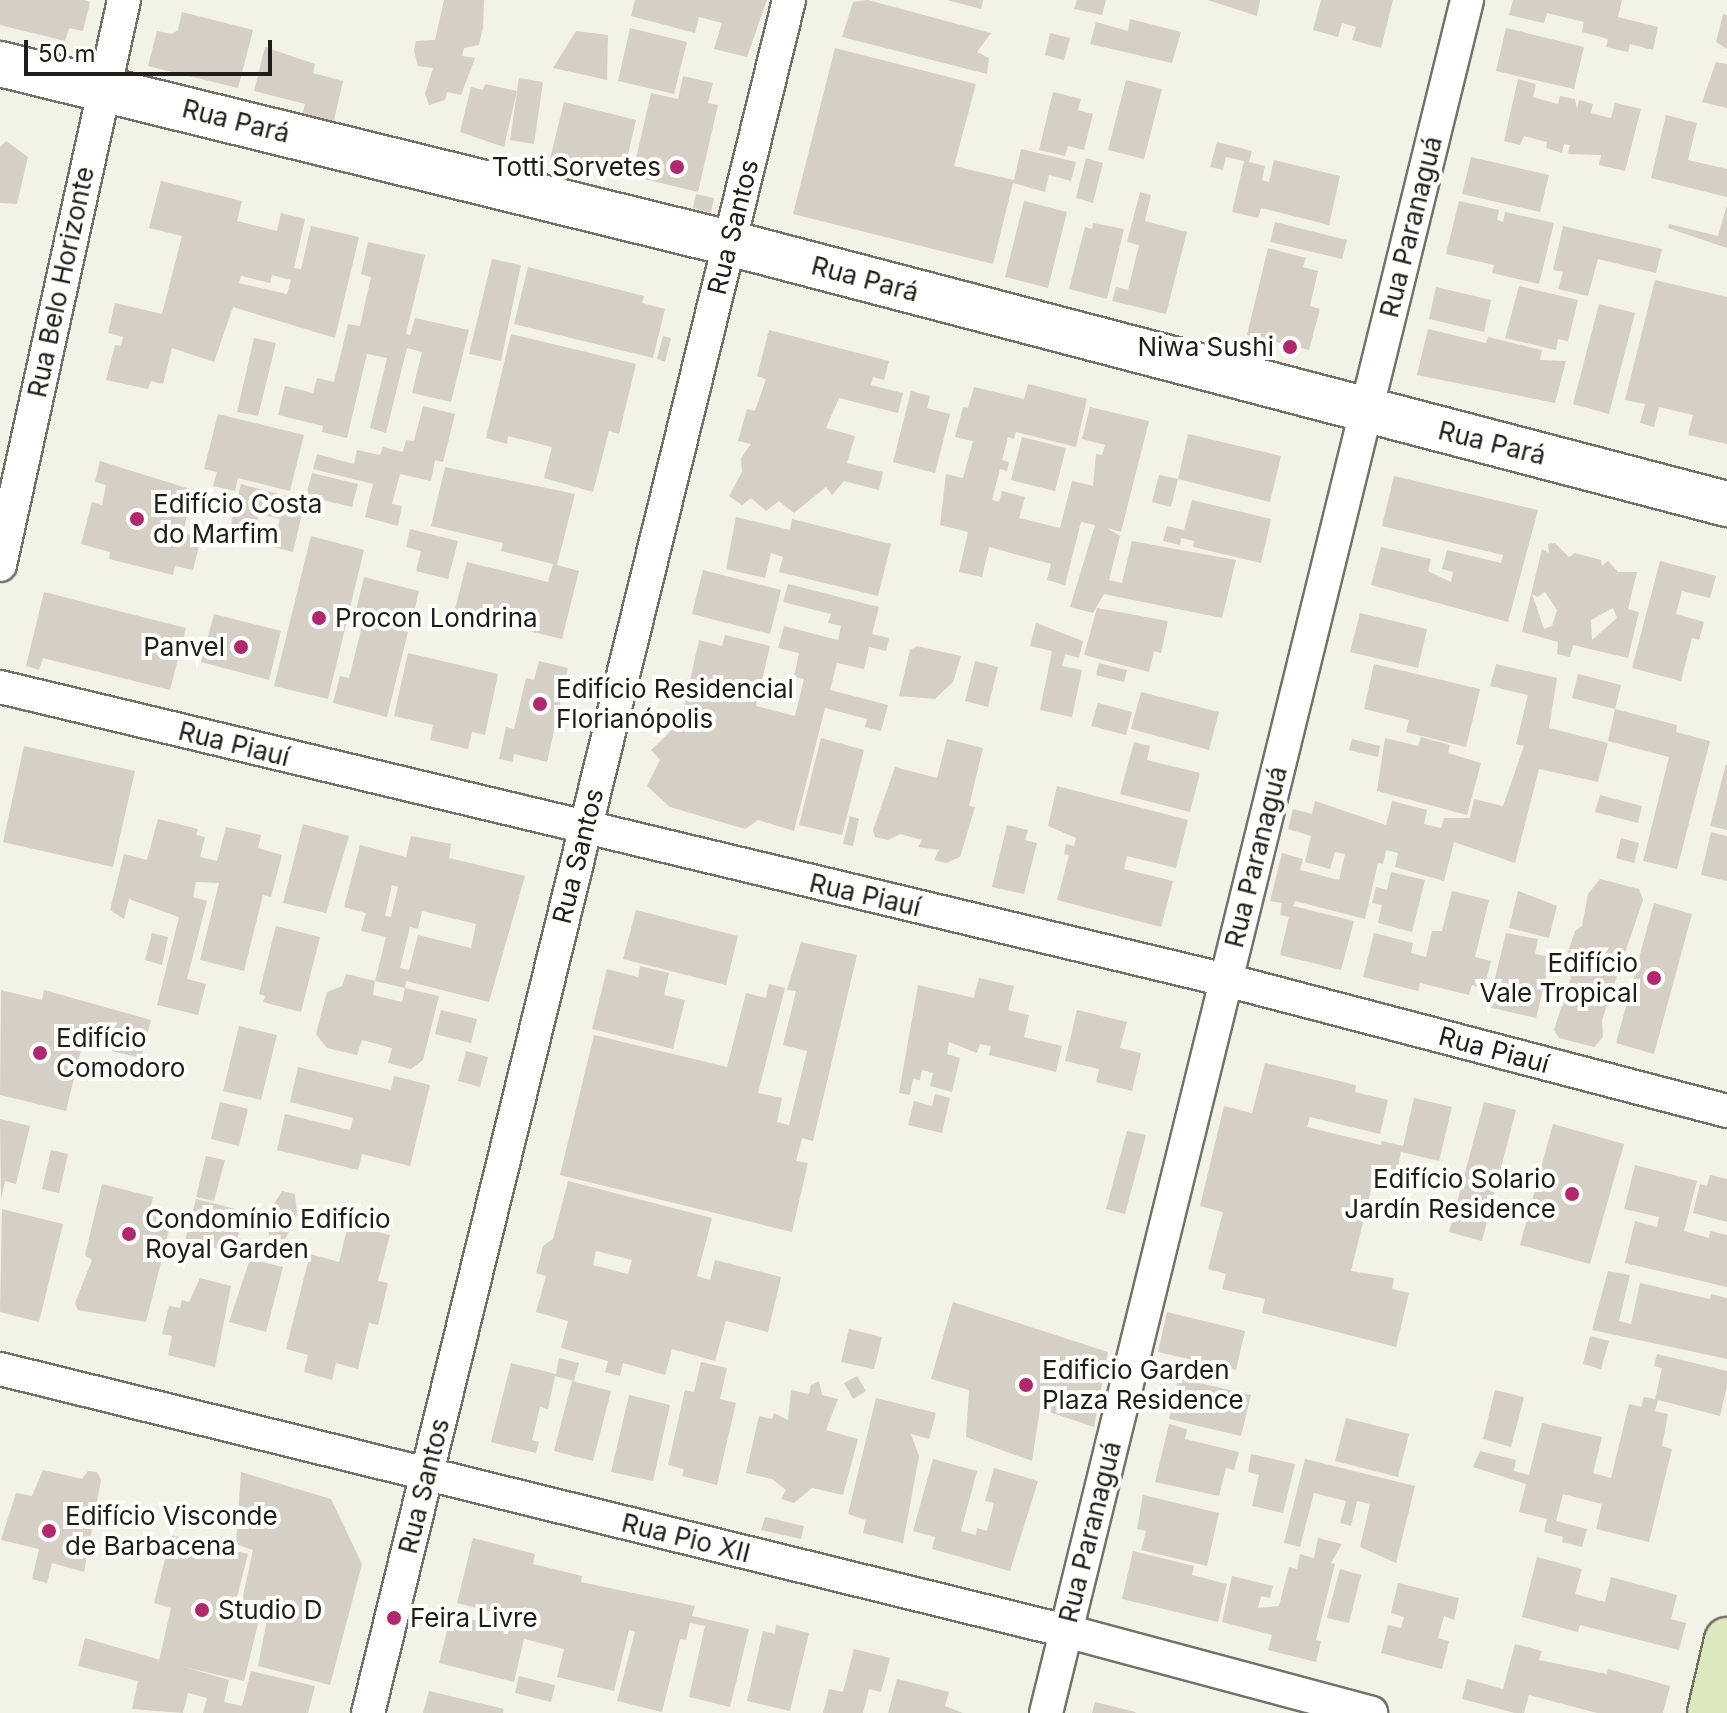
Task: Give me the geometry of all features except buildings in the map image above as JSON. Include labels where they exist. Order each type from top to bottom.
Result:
[{"type":"main road","points":[[1710,1713],[1727,1640]]},
{"type":"street","name":"Rua Belo Horizonte","points":[[0,565],[102,88],[124,0]]},
{"type":"street","name":"Rua Santos","points":[[368,1713],[789,0]]},
{"type":"street","name":"Rua Paranaguá","points":[[1046,1713],[1467,0]]},
{"type":"street","name":"Rua Pará","points":[[0,64],[729,243],[1727,504]]},
{"type":"street","name":"Rua Piauí","points":[[0,687],[1226,980],[1727,1111]]},
{"type":"street","name":"Rua Pio XII","points":[[0,1369],[1066,1631],[1371,1713]]},
{"type":"place","name":"Totti Sorvetes","points":[[677,167]]},
{"type":"place","name":"Niwa Sushi","points":[[1290,347]]},
{"type":"place","name":"Edifício Costa do Marfim","points":[[137,519]]},
{"type":"place","name":"Procon Londrina","points":[[319,618]]},
{"type":"place","name":"Panvel","points":[[241,647]]},
{"type":"place","name":"Edifício Residencial Florianópolis","points":[[540,704]]},
{"type":"place","name":"Edifício Vale Tropical","points":[[1654,978]]},
{"type":"place","name":"Edifício Comodoro","points":[[40,1053]]},
{"type":"place","name":"Edifício Solario Jardín Residence","points":[[1572,1194]]},
{"type":"place","name":"Condomínio Edifício Royal Garden","points":[[129,1234]]},
{"type":"place","name":"Edificio Garden Plaza Residence","points":[[1026,1385]]},
{"type":"place","name":"Edifício Visconde de Barbacena","points":[[49,1531]]},
{"type":"place","name":"Studio D","points":[[202,1610]]},
{"type":"place","name":"Feira Livre","points":[[394,1618]]}]
